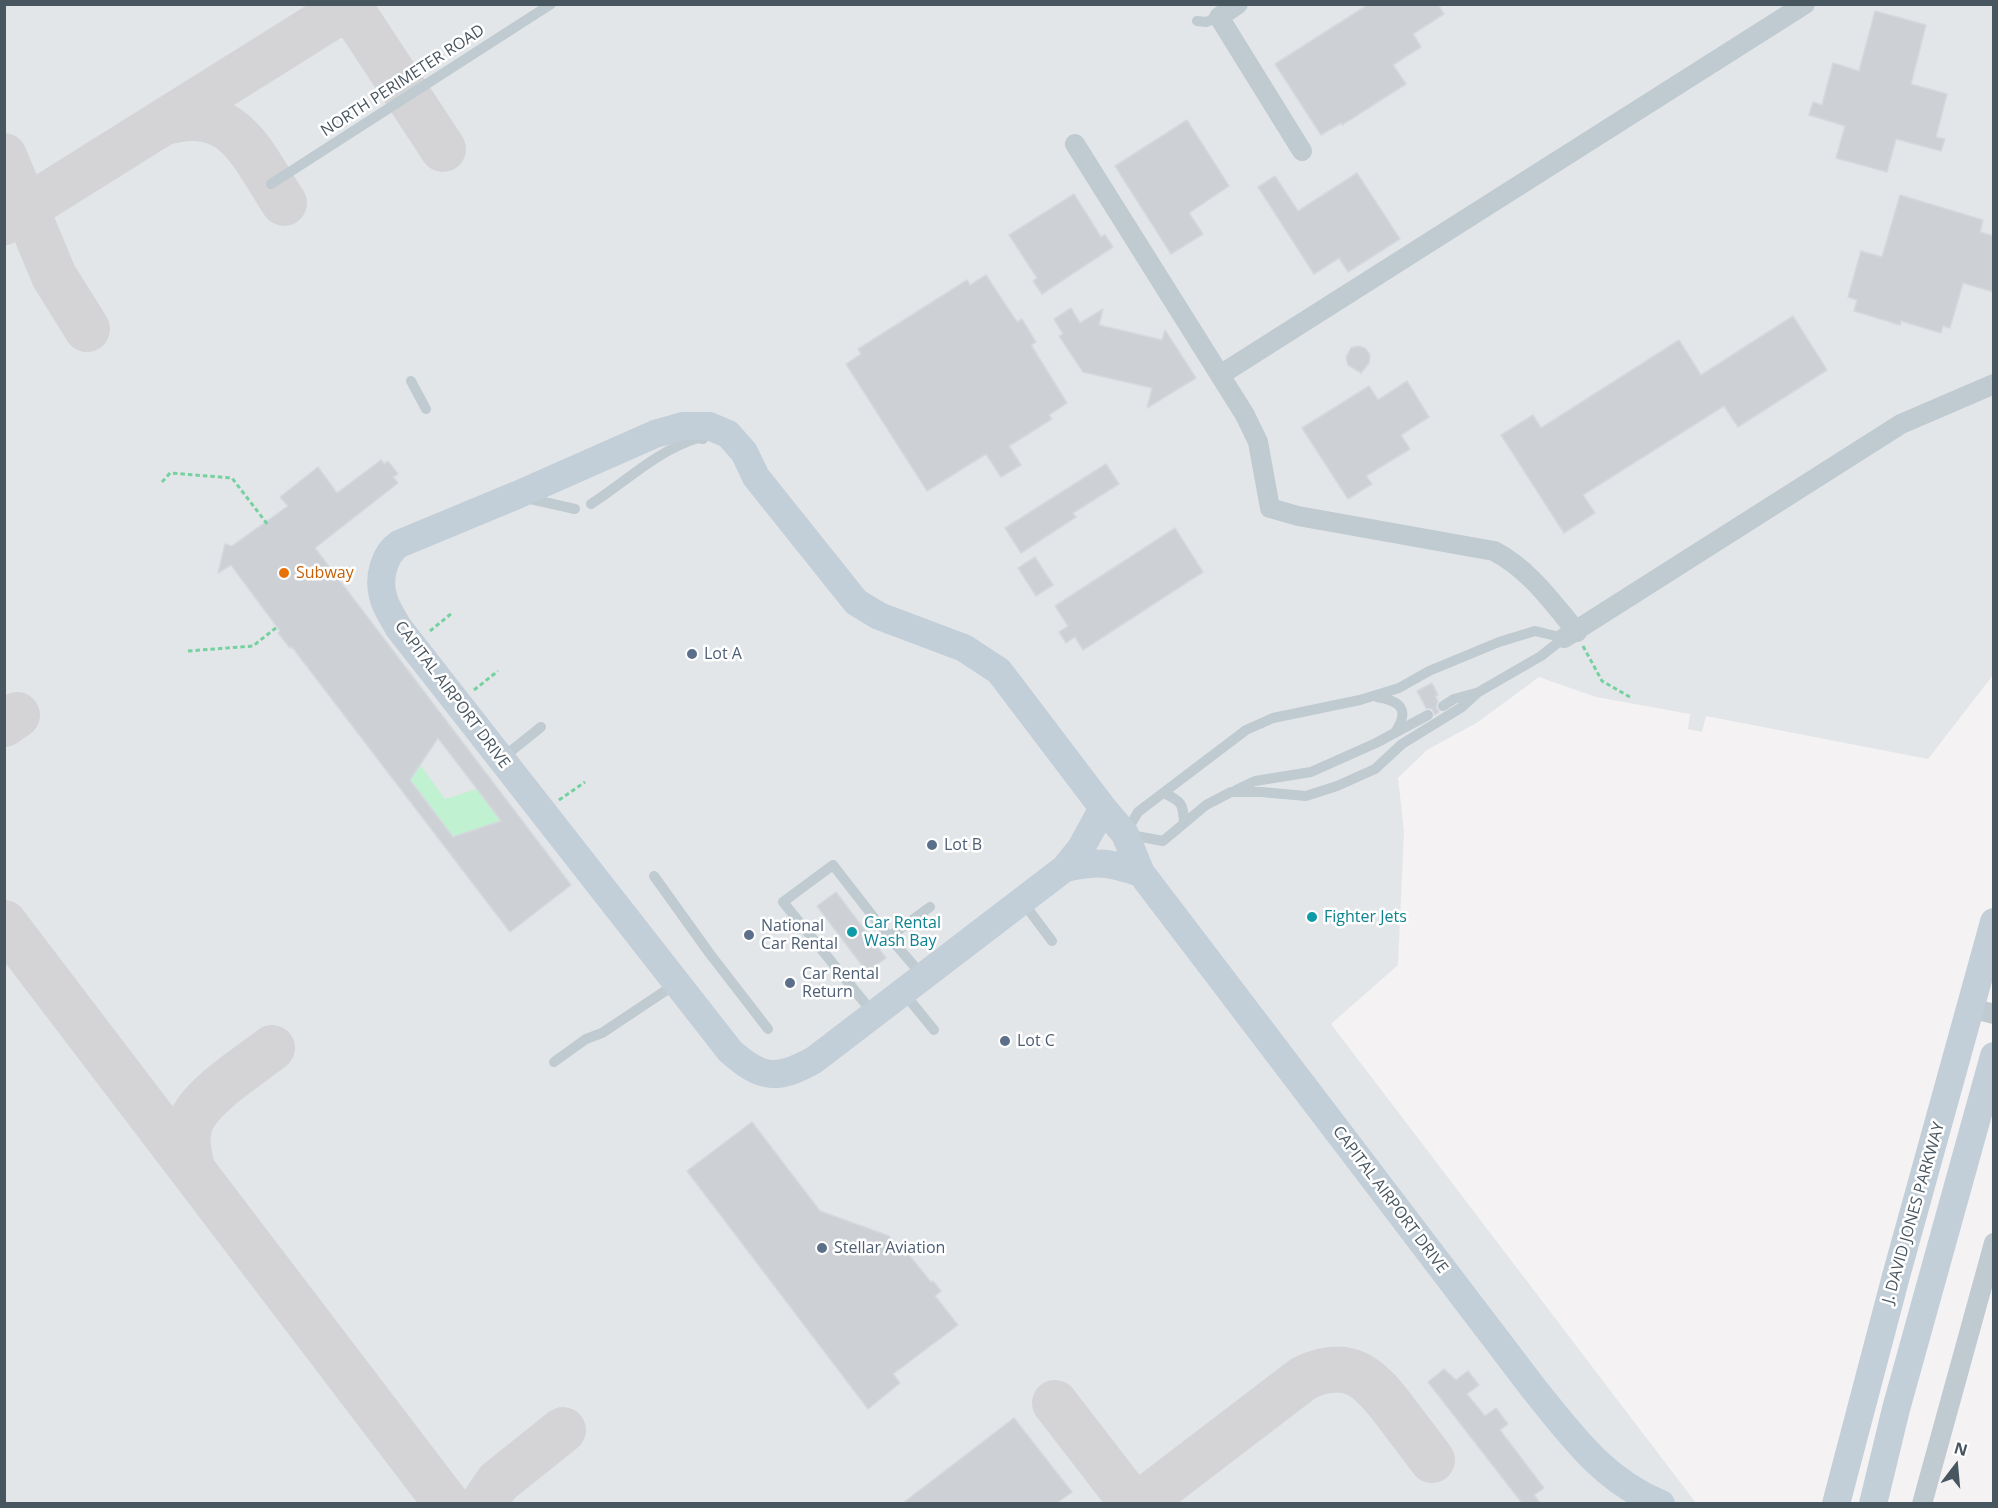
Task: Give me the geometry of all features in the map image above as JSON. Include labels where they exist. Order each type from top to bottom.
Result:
[{"type":"street","points":[[1238,4],[1219,17],[1302,151]]},
{"type":"street","points":[[1220,375],[1805,4]]},
{"type":"street","points":[[1075,144],[1245,415],[1258,442],[1270,508],[1298,516],[1494,551],[1524,571],[1574,637],[1901,424],[1994,384]]},
{"type":"street","name":"CAPITAL AIRPORT DRIVE","points":[[1104,808],[1081,848],[1065,868],[814,1060],[788,1073],[770,1074],[756,1070],[743,1063],[730,1051],[398,627],[382,595],[382,579],[387,556],[399,544],[655,434],[683,426],[709,426],[728,434],[744,452],[756,477],[856,602],[879,616],[964,648],[999,671],[1125,834],[1141,873],[1582,1449],[1615,1478],[1633,1490],[1661,1503]]},
{"type":"street","name":"CAPITAL AIRPORT DRIVE","points":[[1065,868],[1095,862],[1111,863],[1141,873]]},
{"type":"street","name":"J. DAVID JONES PARKWAY","points":[[1836,1503],[1896,1276],[1982,1011],[1994,922]]},
{"type":"street","name":"J. DAVID JONES PARKWAY","points":[[1873,1503],[1896,1409],[1994,1056]]},
{"type":"street","points":[[1922,1503],[1994,1243]]},
{"type":"street","points":[[1814,1503],[1826,1484],[1868,1327],[1874,1312],[1896,1276]]},
{"type":"lane","name":"NORTH PERIMETER ROAD","points":[[271,184],[551,4]]},
{"type":"lane","points":[[1197,21],[1206,22],[1219,17]]},
{"type":"lane","points":[[411,381],[426,409]]},
{"type":"lane","points":[[591,504],[668,449],[698,438],[714,442]]},
{"type":"lane","points":[[726,450],[756,477]]},
{"type":"lane","points":[[517,495],[575,509]]},
{"type":"lane","points":[[1428,715],[1376,743],[1311,772],[1255,781],[1231,792],[1211,802],[1163,841],[1125,834],[1138,812],[1246,730],[1273,718],[1399,688],[1429,671],[1499,642],[1535,631],[1574,637]]},
{"type":"lane","points":[[1231,792],[1306,796],[1337,786],[1375,769],[1402,744],[1462,707],[1477,693],[1574,637]]},
{"type":"lane","points":[[1443,706],[1454,699],[1477,693]]},
{"type":"lane","points":[[1373,696],[1396,701],[1403,711],[1404,719],[1395,732]]},
{"type":"lane","points":[[501,759],[541,727]]},
{"type":"lane","points":[[1395,732],[1402,744]]},
{"type":"lane","points":[[1164,793],[1180,802],[1183,808],[1184,823]]},
{"type":"lane","points":[[874,1014],[783,902],[833,865],[889,937],[934,1030]]},
{"type":"lane","points":[[654,876],[768,1029]]},
{"type":"lane","points":[[1022,901],[1052,941]]},
{"type":"lane","points":[[889,937],[930,907]]},
{"type":"lane","points":[[554,1062],[586,1038],[602,1033],[677,983]]},
{"type":"path","points":[[162,482],[170,473],[232,478],[268,525]]},
{"type":"path","points":[[426,633],[452,614]]},
{"type":"path","points":[[188,651],[253,646],[277,627]]},
{"type":"path","points":[[1574,637],[1602,681],[1630,697]]},
{"type":"path","points":[[471,692],[498,671]]},
{"type":"path","points":[[558,801],[585,782]]},
{"type":"shaded area","points":[[5,5],[1993,5],[1993,675],[1928,759],[1706,716],[1702,732],[1688,729],[1690,714],[1596,697],[1539,677],[1478,722],[1427,750],[1398,778],[1404,831],[1398,965],[1331,1024],[1696,1503],[5,1504]]},
{"type":"green space","points":[[420,765],[445,799],[477,789],[501,821],[453,837],[410,780]]},
{"type":"building","points":[[1369,4],[1438,4],[1444,14],[1413,34],[1421,47],[1393,65],[1406,84],[1342,125],[1341,123],[1321,135],[1275,64]]},
{"type":"building","points":[[1875,11],[1926,25],[1911,84],[1947,94],[1936,137],[1945,139],[1941,151],[1896,139],[1887,172],[1836,158],[1845,126],[1809,115],[1813,102],[1822,105],[1833,63],[1859,71]]},
{"type":"building","points":[[1187,120],[1229,186],[1189,213],[1203,234],[1171,254],[1115,166]]},
{"type":"building","points":[[1357,173],[1400,239],[1348,272],[1339,258],[1314,274],[1258,187],[1275,176],[1298,211]]},
{"type":"building","points":[[1074,194],[1101,237],[1105,235],[1113,247],[1042,294],[1033,281],[1037,278],[1009,235]]},
{"type":"building","points":[[1900,195],[1983,220],[1980,232],[1994,236],[1994,292],[1963,283],[1950,328],[1943,326],[1941,333],[1901,321],[1900,325],[1854,311],[1857,300],[1848,297],[1861,251],[1882,257]]},
{"type":"building","points":[[986,275],[1017,322],[1022,319],[1036,342],[1031,345],[1067,403],[1049,415],[1052,419],[1009,446],[1021,465],[1001,477],[986,454],[927,491],[846,364],[861,354],[858,349],[967,280],[970,285]]},
{"type":"building","points":[[1071,308],[1080,323],[1103,309],[1099,325],[1162,340],[1165,330],[1196,378],[1147,408],[1152,388],[1083,372],[1059,336],[1063,334],[1054,319]]},
{"type":"building","points":[[1793,316],[1827,370],[1738,427],[1724,406],[1583,495],[1595,513],[1564,533],[1501,435],[1533,415],[1541,428],[1679,340],[1701,375]]},
{"type":"building","points":[[1358,346],[1365,348],[1370,355],[1369,363],[1361,373],[1348,365],[1346,357],[1351,348]]},
{"type":"building","points":[[1407,381],[1429,417],[1401,435],[1410,449],[1366,476],[1372,484],[1348,499],[1302,428],[1369,386],[1378,400]]},
{"type":"building","points":[[381,460],[384,464],[388,461],[398,474],[393,477],[398,483],[315,548],[571,885],[510,932],[292,647],[290,648],[278,633],[280,631],[231,565],[218,573],[225,544],[232,546],[288,506],[280,497],[318,467],[337,493]],"holes":[[[438,738],[501,821],[453,837],[410,780]]]},
{"type":"building","points":[[1106,464],[1119,484],[1073,513],[1076,517],[1021,553],[1005,528]]},
{"type":"building","points":[[1175,528],[1203,572],[1083,650],[1075,637],[1066,643],[1059,632],[1068,626],[1055,606]]},
{"type":"building","points":[[1035,557],[1053,585],[1036,596],[1018,568]]},
{"type":"building","points":[[1432,683],[1438,695],[1435,696],[1439,712],[1435,715],[1432,709],[1426,708],[1417,691]]},
{"type":"building","name":"Car Rental Wash Bay","points":[[836,892],[886,958],[867,972],[817,906]]},
{"type":"building","points":[[752,1122],[820,1211],[889,1236],[905,1256],[908,1254],[941,1291],[935,1296],[958,1325],[893,1374],[900,1383],[868,1409],[687,1171]]},
{"type":"building","points":[[1444,1369],[1456,1380],[1468,1371],[1479,1385],[1467,1394],[1485,1416],[1496,1408],[1508,1424],[1500,1430],[1544,1488],[1534,1495],[1540,1503],[1522,1503],[1428,1382]]},
{"type":"building","points":[[1014,1418],[1072,1492],[1057,1503],[903,1503]]},
{"type":"taxiway","points":[[4,222],[352,4]]},
{"type":"taxiway","points":[[349,6],[443,149]]},
{"type":"taxiway","points":[[162,123],[187,118],[207,119],[224,126],[238,136],[250,150],[284,203]]},
{"type":"taxiway","points":[[4,156],[54,276],[87,329]]},
{"type":"taxiway","points":[[4,724],[17,715]]},
{"type":"taxiway","points":[[4,923],[447,1504]]},
{"type":"taxiway","points":[[192,1168],[188,1149],[188,1129],[193,1117],[218,1089],[272,1048]]},
{"type":"taxiway","points":[[1139,1504],[1304,1378],[1335,1369],[1358,1375],[1379,1391],[1432,1460]]},
{"type":"taxiway","points":[[1055,1403],[1133,1504]]},
{"type":"taxiway","points":[[483,1504],[498,1482],[563,1430]]},
{"type":"place","name":"Subway","points":[[284,573]]},
{"type":"place","name":"Lot A","points":[[692,654]]},
{"type":"place","name":"Lot B","points":[[932,845]]},
{"type":"place","name":"Fighter Jets","points":[[1312,917]]},
{"type":"place","name":"Car Rental Wash Bay","points":[[852,932]]},
{"type":"place","name":"National Car Rental","points":[[749,935]]},
{"type":"place","name":"Car Rental Return","points":[[790,983]]},
{"type":"place","name":"Lot C","points":[[1005,1041]]},
{"type":"place","name":"Stellar Aviation","points":[[822,1248]]}]
